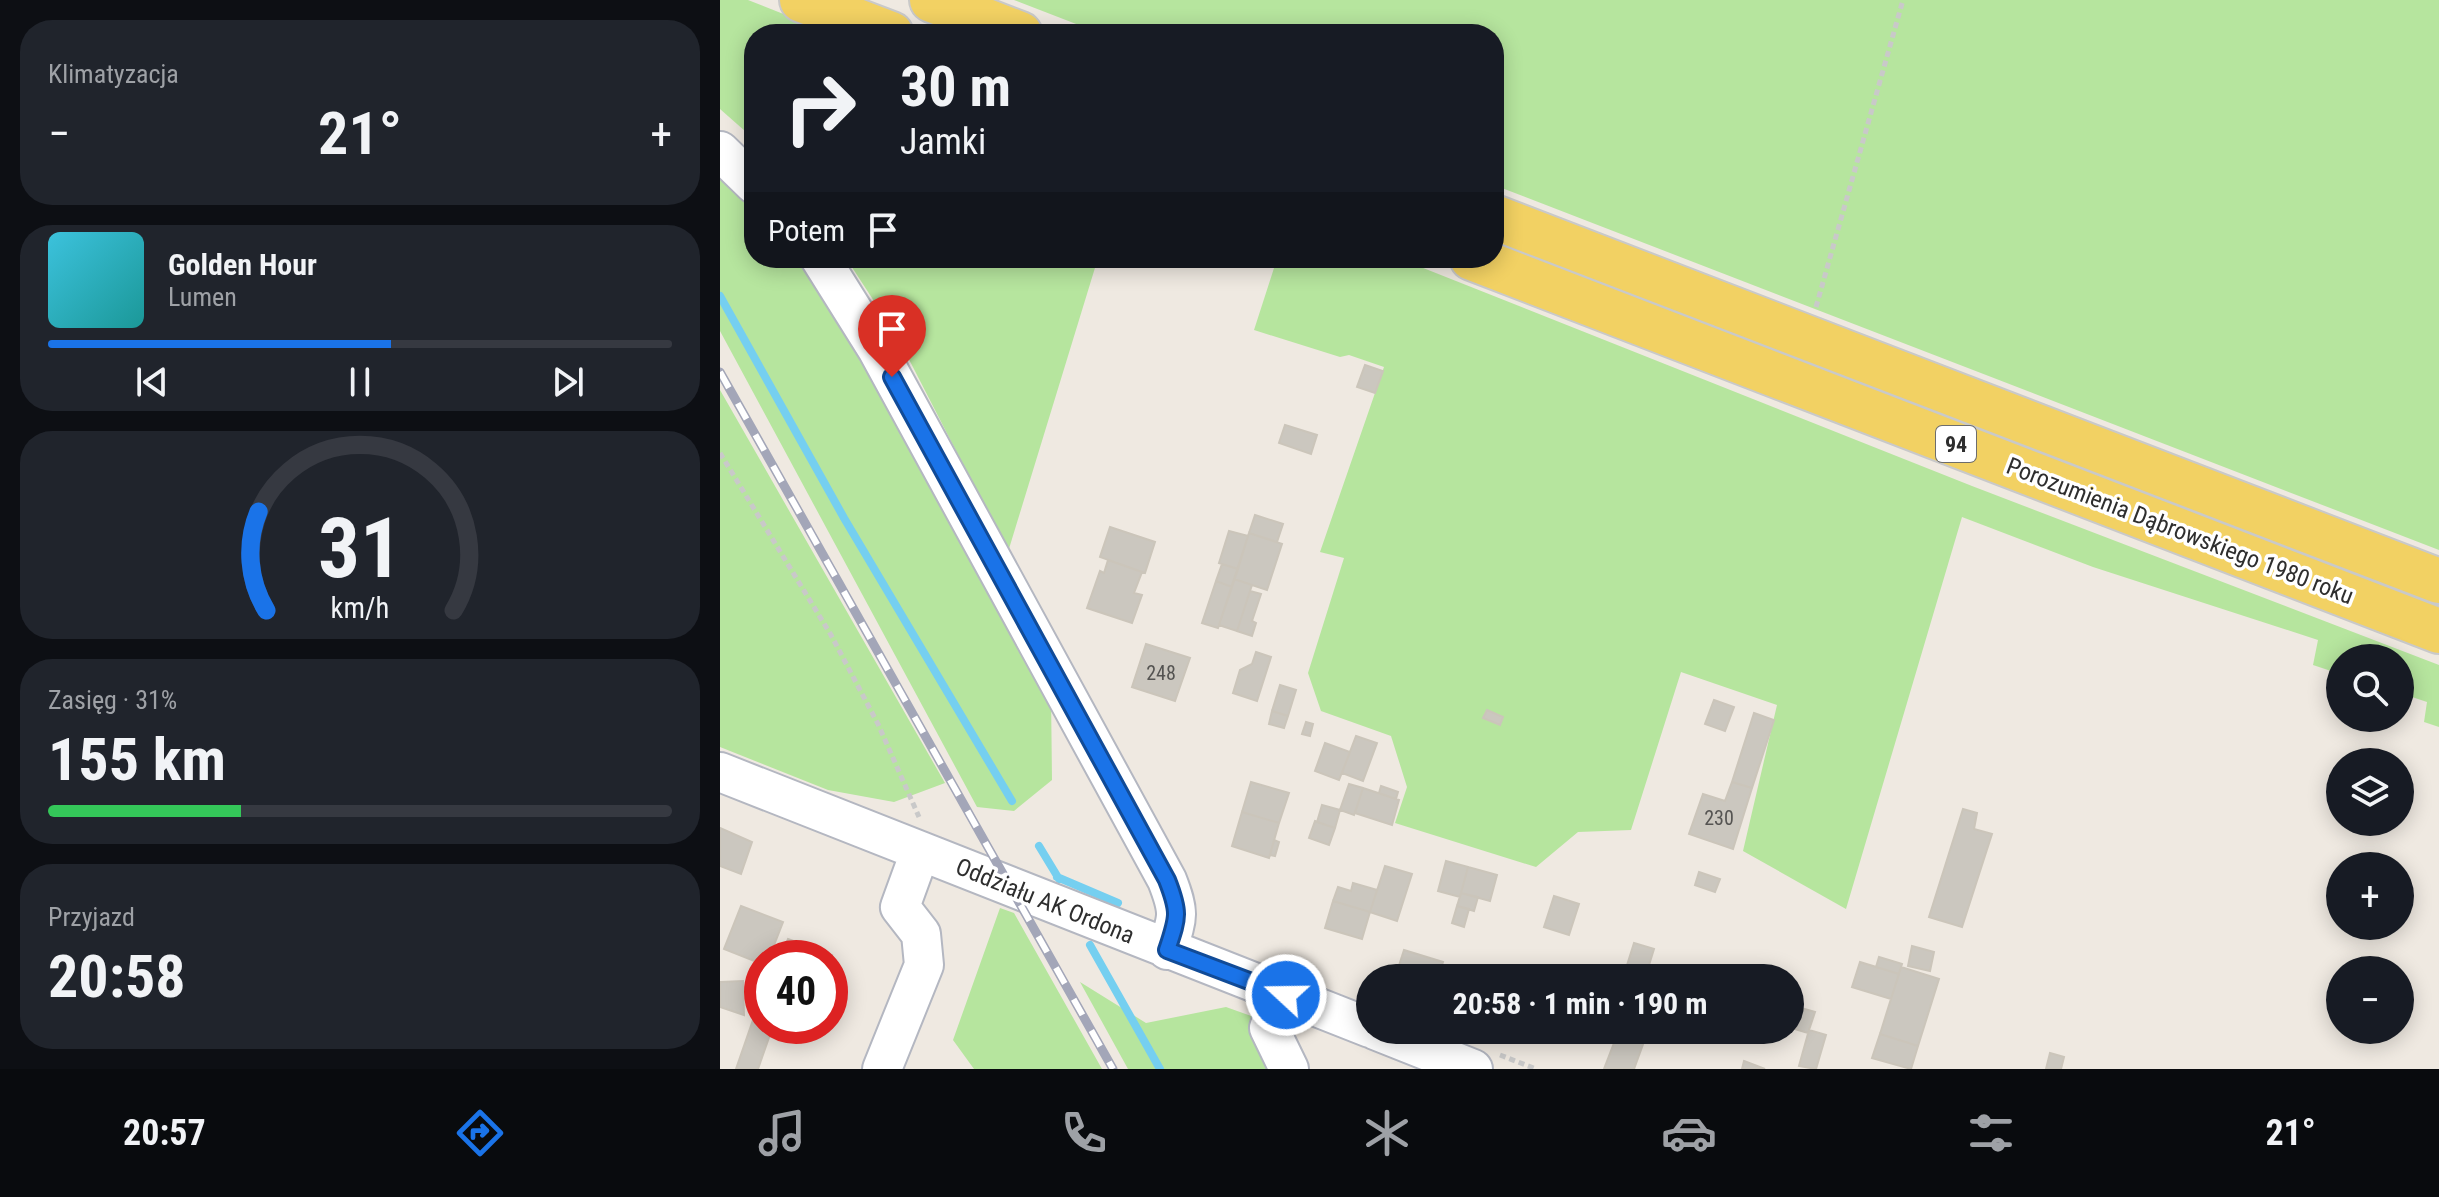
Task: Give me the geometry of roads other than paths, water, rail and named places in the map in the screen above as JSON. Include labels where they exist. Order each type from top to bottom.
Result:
[{"type":"main road","points":[[802,0],[865,24]]},
{"type":"main road","points":[[932,0],[994,24]]},
{"type":"main road","name":"Porozumienia Dąbrowskiego 1980 roku","points":[[1504,221],[2439,581]]},
{"type":"main road","name":"Porozumienia Dąbrowskiego 1980 roku","points":[[1498,268],[2439,631]]},
{"type":"street","points":[[720,151],[744,174]]},
{"type":"street","points":[[826,268],[877,349],[1167,880],[1177,905],[1177,921],[1167,950]]},
{"type":"street","name":"Oddziału AK Ordona","points":[[720,772],[1356,1023]]},
{"type":"street","points":[[882,1069],[924,965],[921,934],[900,907],[928,855]]},
{"type":"street","points":[[1282,994],[1269,1028],[1289,1069]]},
{"type":"street","name":"Oddziału AK Ordona","points":[[1410,1044],[1473,1069]]},
{"type":"waterway","points":[[720,296],[844,518],[1012,801]]},
{"type":"waterway","points":[[1039,846],[1059,879]]},
{"type":"waterway","points":[[1057,877],[1118,903]]},
{"type":"waterway","points":[[1090,945],[1160,1069]]},
{"type":"railway","points":[[720,372],[1113,1069]]}]
